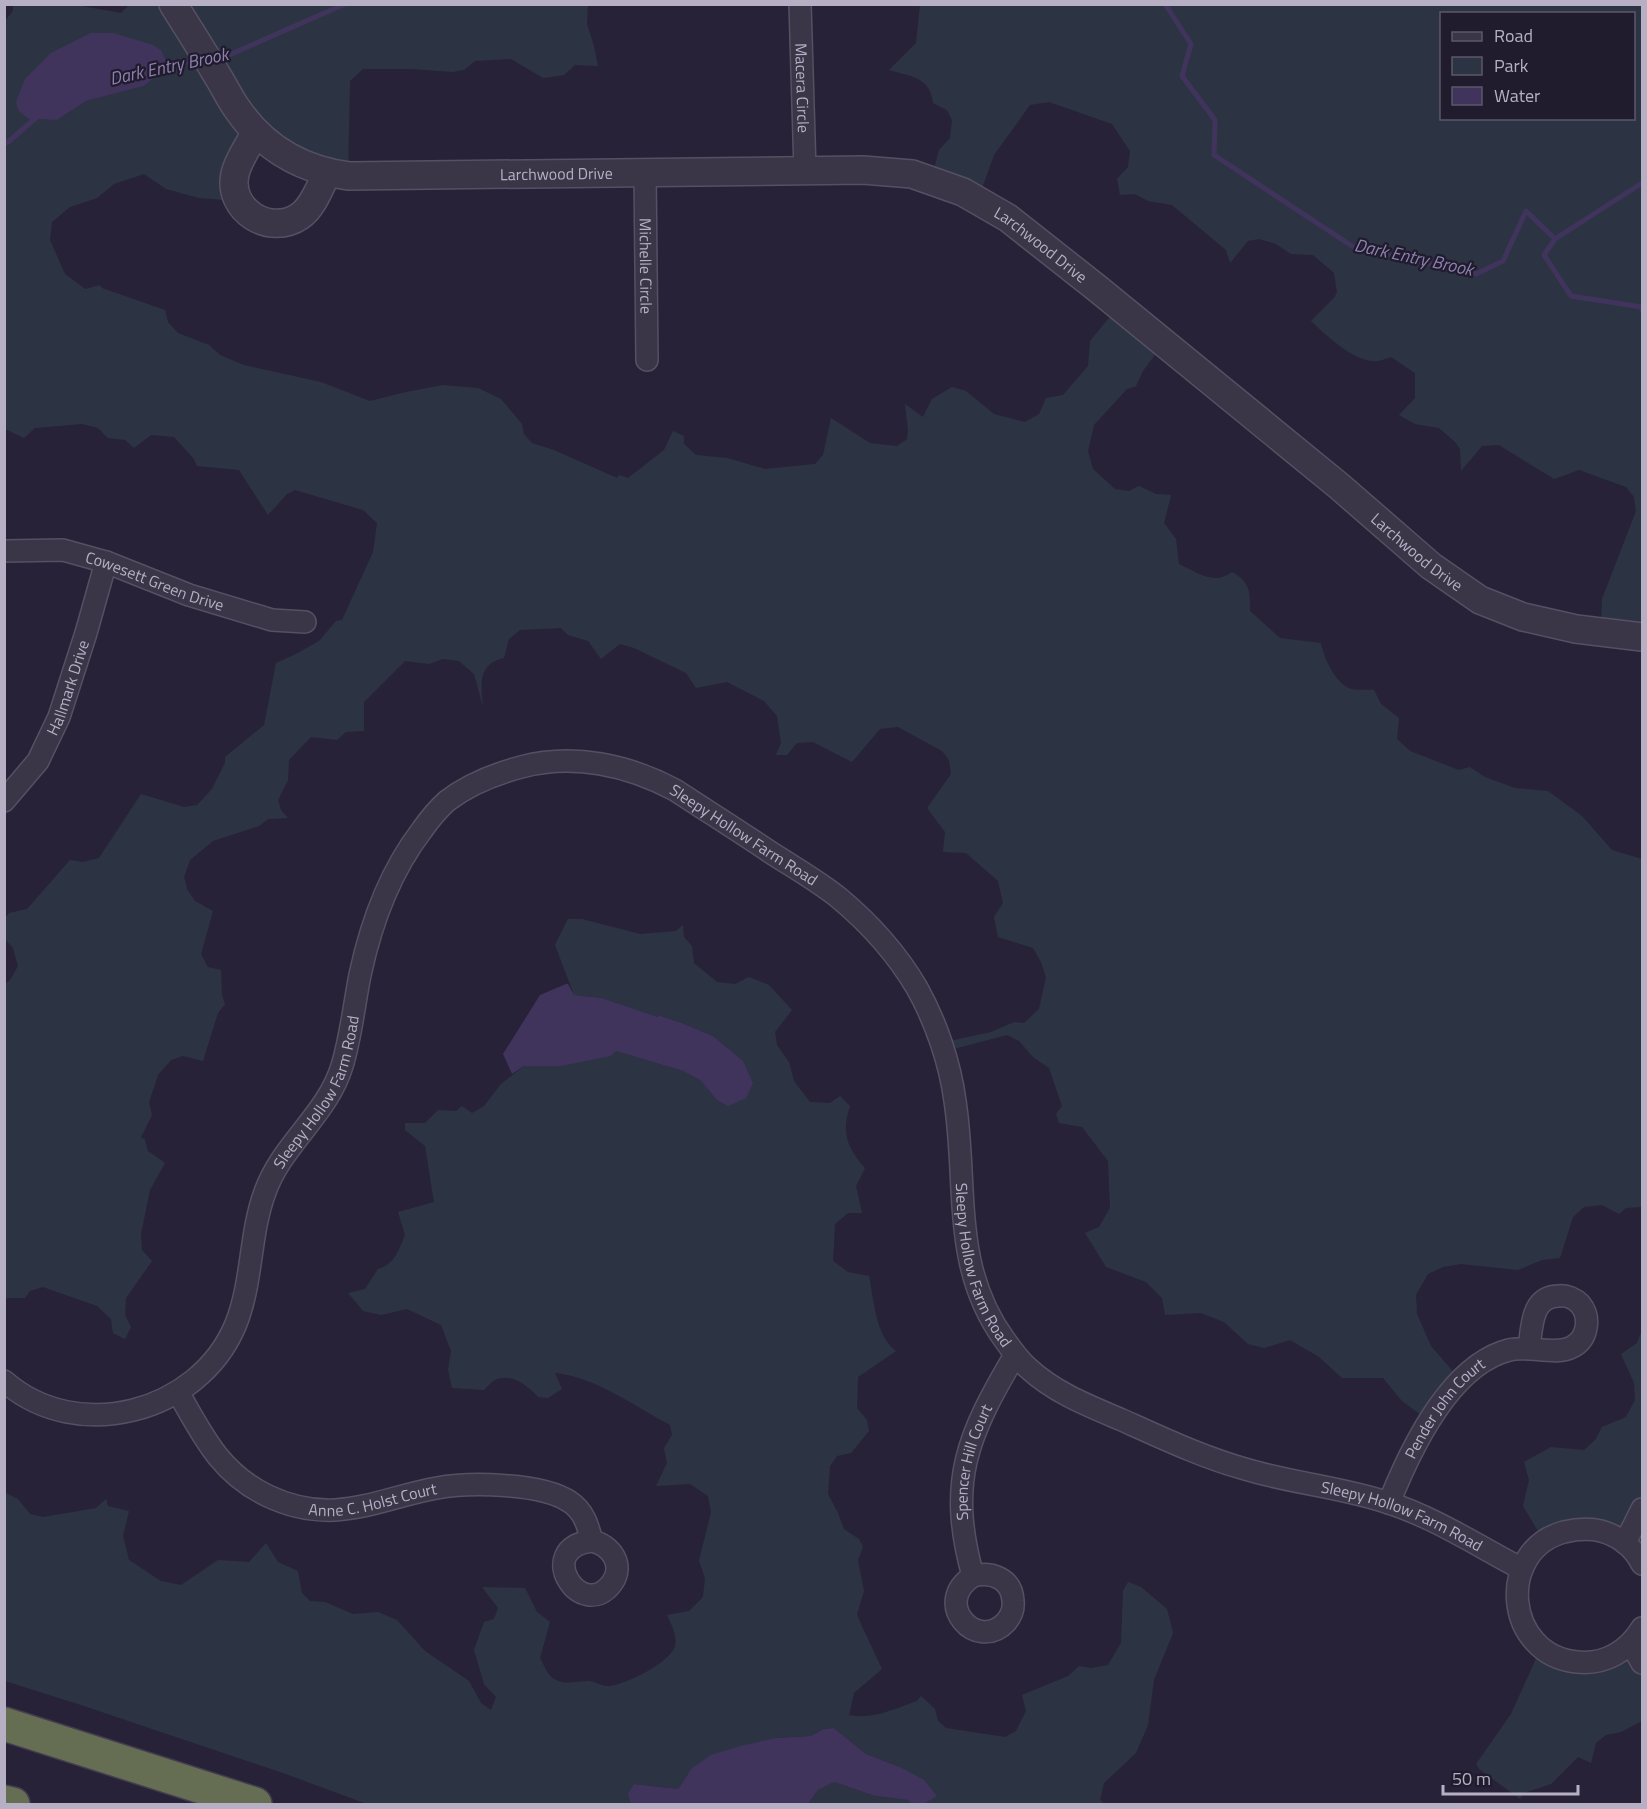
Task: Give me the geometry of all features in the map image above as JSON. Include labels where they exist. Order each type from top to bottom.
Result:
[{"type":"highway","points":[[4,1724],[255,1804]]},
{"type":"highway","points":[[4,1802],[13,1804]]},
{"type":"street","name":"Larchwood Drive","points":[[173,4],[237,110],[256,132],[270,146],[287,156],[327,173],[349,176],[864,170],[912,174],[963,192],[1008,218],[1098,289],[1339,486],[1431,566],[1480,600],[1523,617],[1544,622],[1576,629],[1642,637]]},
{"type":"street","name":"Macera Circle","points":[[800,4],[805,171]]},
{"type":"street","points":[[256,132],[237,169],[235,189],[239,202],[248,213],[260,221],[273,224],[287,222],[300,216],[310,206],[327,173]]},
{"type":"street","name":"Michelle Circle","points":[[645,172],[647,360]]},
{"type":"street","name":"Cowesett Green Drive","points":[[4,551],[63,550],[106,562],[189,595],[272,620],[305,622]]},
{"type":"street","name":"Hallmark Drive","points":[[4,801],[38,761],[58,717],[86,633],[106,562]]},
{"type":"street","name":"Sleepy Hollow Farm Road","points":[[4,1381],[30,1398],[52,1408],[99,1415],[124,1413],[147,1407],[178,1392],[207,1368],[223,1349],[243,1305],[257,1219],[274,1171],[329,1096],[341,1069],[372,927],[390,879],[408,848],[447,802],[473,785],[502,772],[534,764],[562,760],[597,763],[654,779],[675,790],[837,897],[867,924],[894,954],[916,987],[934,1022],[956,1101],[964,1222],[972,1273],[993,1324],[1015,1355],[1028,1368],[1068,1396],[1212,1459],[1248,1470],[1389,1503],[1425,1517],[1522,1569]]},
{"type":"street","name":"Pender John Court","points":[[1389,1503],[1415,1444],[1461,1378],[1499,1353],[1512,1349],[1529,1348]]},
{"type":"street","name":"Spencer Hill Court","points":[[973,1576],[964,1539],[961,1512],[965,1464],[970,1442],[979,1420],[1015,1355]]},
{"type":"street","name":"Anne C. Holst Court","points":[[178,1392],[213,1452],[227,1467],[246,1484],[267,1496],[288,1504],[310,1509],[357,1508],[440,1487],[505,1486],[544,1491],[570,1502],[587,1522],[592,1541]]},
{"type":"street","points":[[1626,1543],[1642,1509]]},
{"type":"street","points":[[1637,1636],[1617,1654],[1602,1661],[1569,1662],[1553,1656],[1539,1647],[1528,1634],[1517,1602],[1518,1586],[1522,1569],[1531,1554],[1544,1542],[1559,1533],[1576,1529],[1594,1529],[1610,1534],[1626,1543],[1639,1557],[1642,1564]]},
{"type":"street","points":[[1637,1636],[1642,1663]]},
{"type":"green space","points":[[13,4],[76,5],[121,13],[130,4],[588,5],[587,24],[598,66],[575,65],[564,75],[543,78],[511,59],[475,61],[464,70],[452,72],[363,69],[350,81],[348,179],[261,136],[237,201],[199,198],[166,189],[144,174],[114,184],[97,198],[70,207],[52,222],[50,240],[65,274],[85,289],[100,285],[102,288],[165,310],[168,322],[178,333],[209,345],[220,355],[244,365],[321,382],[370,401],[443,385],[478,388],[501,399],[522,424],[524,434],[532,443],[554,450],[617,478],[619,475],[628,478],[664,450],[673,431],[684,436],[684,444],[696,455],[727,458],[765,469],[815,464],[823,455],[831,418],[870,443],[897,446],[907,439],[905,404],[923,417],[932,399],[952,387],[966,391],[994,414],[1025,422],[1039,414],[1046,398],[1063,395],[1088,366],[1090,341],[1117,308],[1163,344],[1143,371],[1136,386],[1127,389],[1094,425],[1088,451],[1093,469],[1115,489],[1129,491],[1139,486],[1156,494],[1171,495],[1164,523],[1176,539],[1179,564],[1212,578],[1219,578],[1232,572],[1246,583],[1250,598],[1250,611],[1280,638],[1321,643],[1330,668],[1344,685],[1354,689],[1374,690],[1381,704],[1399,718],[1397,739],[1410,751],[1459,770],[1470,767],[1485,777],[1515,788],[1548,791],[1582,816],[1612,850],[1642,859],[1642,1207],[1626,1208],[1619,1214],[1602,1205],[1584,1207],[1573,1217],[1560,1258],[1542,1260],[1518,1270],[1461,1264],[1443,1267],[1428,1274],[1416,1295],[1417,1314],[1431,1346],[1463,1383],[1429,1421],[1402,1401],[1383,1378],[1342,1378],[1319,1357],[1290,1340],[1264,1348],[1248,1344],[1224,1322],[1201,1313],[1165,1315],[1162,1298],[1146,1282],[1106,1267],[1085,1233],[1099,1227],[1110,1208],[1108,1161],[1082,1127],[1059,1123],[1056,1114],[1062,1106],[1049,1068],[1033,1057],[1019,1041],[1007,1035],[946,1051],[940,1043],[991,1032],[1014,1022],[1024,1023],[1039,1009],[1046,977],[1033,948],[998,937],[994,917],[1003,903],[998,881],[966,853],[943,852],[945,832],[927,808],[951,774],[949,760],[942,751],[898,727],[880,729],[852,762],[813,742],[797,743],[787,755],[776,755],[781,743],[777,716],[764,701],[727,682],[696,688],[686,673],[634,648],[620,644],[601,659],[588,641],[568,635],[561,628],[520,630],[509,639],[504,658],[495,661],[485,670],[482,683],[483,707],[474,674],[459,661],[443,659],[429,664],[405,661],[364,702],[364,731],[346,732],[337,740],[311,737],[289,760],[288,780],[278,800],[281,810],[288,818],[268,819],[259,826],[213,841],[190,860],[184,877],[187,889],[195,901],[213,911],[201,954],[208,967],[221,970],[222,995],[225,1004],[218,1013],[203,1061],[183,1056],[171,1060],[158,1075],[149,1102],[152,1115],[141,1137],[145,1140],[148,1151],[165,1163],[150,1190],[141,1234],[142,1250],[152,1261],[126,1298],[125,1315],[131,1327],[125,1339],[113,1333],[111,1319],[97,1306],[43,1287],[30,1291],[25,1298],[5,1300],[4,985],[10,980],[18,966],[13,948],[5,939],[5,918],[9,913],[27,909],[70,860],[83,862],[99,858],[141,794],[184,807],[197,805],[212,789],[225,763],[225,757],[264,725],[276,663],[319,641],[336,621],[342,620],[373,552],[377,523],[363,510],[295,490],[287,494],[268,515],[239,470],[197,466],[194,459],[174,437],[151,435],[134,448],[125,440],[108,438],[98,428],[82,424],[35,428],[24,438],[5,429],[4,22],[13,11]],"holes":[[[168,66],[144,86],[86,101],[57,120],[29,119]]]},
{"type":"green space","points":[[920,5],[1642,5],[1642,637],[1601,631],[1602,599],[1636,511],[1634,497],[1626,487],[1579,470],[1554,479],[1499,445],[1482,446],[1461,471],[1460,449],[1455,442],[1439,428],[1415,424],[1399,415],[1415,398],[1415,373],[1391,357],[1374,361],[1356,356],[1339,346],[1311,321],[1337,292],[1334,273],[1313,255],[1291,254],[1276,244],[1259,239],[1248,241],[1230,263],[1226,250],[1172,205],[1148,201],[1135,194],[1120,195],[1117,179],[1128,167],[1130,151],[1112,124],[1049,102],[1030,105],[994,155],[977,202],[930,185],[939,150],[950,138],[952,120],[947,110],[933,103],[928,87],[924,83],[912,76],[889,70],[916,43]]},
{"type":"green space","points":[[568,919],[582,919],[640,934],[676,931],[683,925],[684,937],[692,946],[694,963],[717,982],[735,984],[749,977],[769,985],[792,1010],[775,1032],[777,1045],[789,1062],[794,1081],[810,1102],[830,1103],[840,1096],[850,1106],[846,1124],[847,1139],[854,1154],[865,1168],[856,1186],[862,1213],[848,1213],[835,1224],[833,1261],[848,1272],[869,1276],[880,1327],[889,1344],[896,1351],[858,1377],[857,1408],[867,1420],[869,1431],[851,1453],[837,1456],[830,1466],[828,1494],[844,1529],[859,1539],[863,1547],[858,1560],[864,1591],[857,1614],[882,1669],[854,1693],[849,1715],[866,1716],[883,1713],[917,1701],[921,1696],[935,1709],[938,1721],[946,1728],[1005,1737],[1016,1731],[1026,1711],[1022,1695],[1068,1676],[1079,1666],[1091,1668],[1108,1665],[1121,1643],[1123,1591],[1128,1582],[1141,1587],[1167,1609],[1173,1633],[1154,1680],[1148,1725],[1136,1753],[1104,1783],[1100,1800],[1105,1804],[924,1804],[936,1796],[900,1767],[866,1754],[834,1728],[823,1729],[811,1736],[776,1738],[691,1769],[678,1789],[634,1784],[631,1804],[367,1804],[283,1773],[5,1681],[4,1492],[18,1499],[30,1514],[43,1517],[96,1508],[106,1499],[108,1506],[129,1511],[123,1536],[129,1560],[161,1581],[181,1585],[218,1560],[249,1562],[266,1543],[278,1562],[298,1571],[302,1593],[310,1601],[325,1602],[353,1614],[378,1612],[397,1620],[425,1651],[469,1681],[481,1703],[491,1710],[496,1697],[484,1684],[474,1650],[484,1622],[494,1619],[498,1608],[482,1587],[525,1588],[537,1612],[550,1622],[540,1658],[551,1676],[560,1681],[568,1683],[591,1681],[607,1686],[617,1684],[647,1672],[671,1653],[676,1638],[667,1615],[689,1611],[703,1597],[705,1578],[699,1561],[711,1512],[708,1496],[690,1484],[656,1486],[667,1463],[664,1448],[672,1435],[670,1425],[600,1386],[555,1373],[562,1389],[548,1398],[538,1397],[519,1381],[507,1378],[495,1380],[484,1390],[452,1388],[448,1370],[451,1351],[441,1325],[407,1309],[381,1315],[363,1311],[348,1293],[365,1289],[378,1269],[388,1264],[395,1256],[405,1235],[398,1212],[434,1202],[425,1146],[405,1130],[405,1123],[425,1123],[438,1110],[456,1111],[462,1106],[472,1113],[484,1106],[501,1084],[524,1066],[562,1066],[616,1051],[683,1071],[700,1080],[717,1100],[743,1061],[713,1036],[682,1023],[602,998],[574,995],[555,945]]},
{"type":"green space","points":[[1642,1330],[1642,1558],[1627,1536],[1542,1538],[1523,1506],[1529,1480],[1524,1462],[1551,1447],[1584,1450],[1596,1439],[1602,1427],[1626,1417],[1635,1400],[1634,1383],[1621,1354],[1637,1343]]},
{"type":"green space","points":[[1642,1639],[1642,1721],[1621,1732],[1606,1735],[1596,1743],[1591,1763],[1578,1757],[1551,1784],[1524,1793],[1520,1799],[1479,1769],[1476,1764],[1511,1714],[1539,1652],[1586,1666]]},
{"type":"green space","points":[[834,1782],[875,1796],[908,1800],[912,1804],[808,1804],[818,1790]]},
{"type":"water","points":[[91,33],[113,33],[153,45],[161,50],[168,66],[144,86],[86,101],[57,120],[29,119],[19,111],[16,102],[25,79],[51,53]]},
{"type":"water","points":[[566,984],[574,995],[602,998],[682,1023],[713,1036],[743,1061],[753,1083],[746,1098],[728,1106],[717,1100],[700,1080],[683,1071],[616,1051],[610,1056],[562,1066],[524,1066],[512,1074],[503,1054],[540,995]]},
{"type":"water","points":[[834,1728],[866,1754],[900,1767],[924,1780],[937,1796],[924,1804],[912,1804],[908,1800],[875,1796],[834,1782],[818,1790],[808,1804],[631,1804],[628,1794],[634,1784],[678,1789],[691,1769],[711,1755],[776,1738],[811,1736],[823,1729]]},
{"type":"waterway","name":"Dark Entry Brook","points":[[216,57],[229,55],[345,4]]},
{"type":"waterway","name":"Dark Entry Brook","points":[[1165,4],[1191,44],[1182,76],[1215,120],[1214,155],[1355,248],[1476,274],[1503,261],[1526,211],[1555,239],[1642,183]]},
{"type":"waterway","name":"Dark Entry Brook","points":[[163,67],[198,60]]},
{"type":"waterway","name":"Dark Entry Brook","points":[[4,143],[38,116]]},
{"type":"waterway","points":[[1555,239],[1544,255],[1571,296],[1642,307],[1642,310]]}]
